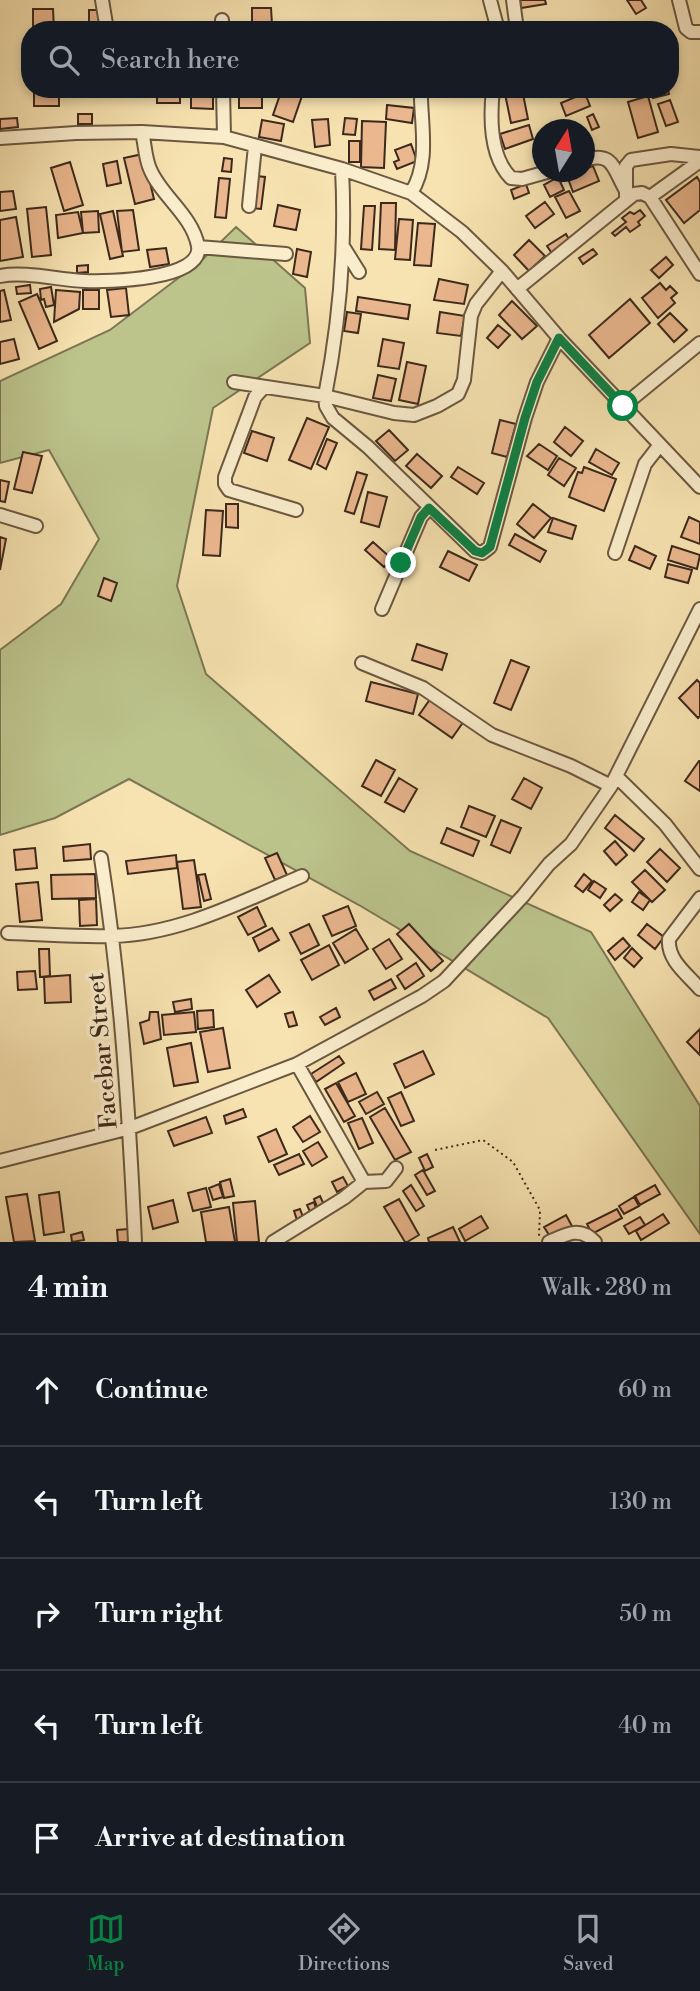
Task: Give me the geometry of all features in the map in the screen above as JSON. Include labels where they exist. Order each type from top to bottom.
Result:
[{"type":"street","points":[[102,0],[106,21]]},
{"type":"street","points":[[490,0],[496,21]]},
{"type":"street","points":[[513,0],[516,21]]},
{"type":"street","points":[[679,0],[686,28],[691,33],[700,32]]},
{"type":"street","points":[[223,98],[224,137]]},
{"type":"street","points":[[493,98],[494,144],[504,171],[510,178],[532,176]]},
{"type":"street","points":[[411,193],[419,180],[422,167],[421,99]]},
{"type":"street","points":[[0,275],[88,282],[147,278],[189,266],[198,247],[186,219],[150,170],[142,132]]},
{"type":"street","points":[[0,138],[142,132],[224,137],[342,169],[411,193],[462,232],[502,271],[559,338],[700,487]]},
{"type":"street","points":[[248,206],[255,146]]},
{"type":"street","points":[[626,194],[626,166],[631,159],[671,155],[700,159]]},
{"type":"street","points":[[595,158],[602,156],[609,159],[626,194]]},
{"type":"street","points":[[650,197],[700,159]]},
{"type":"street","points":[[342,169],[344,248],[338,326],[325,396],[326,407],[333,418],[368,447],[475,551],[482,553],[490,547],[525,418],[537,382],[559,338]]},
{"type":"street","points":[[517,289],[626,194],[642,193],[650,197],[700,274]]},
{"type":"street","points":[[198,247],[286,254]]},
{"type":"street","points":[[344,248],[359,272]]},
{"type":"street","points":[[234,382],[325,396],[394,413],[414,415],[437,406],[458,394],[464,380],[471,316],[476,304],[502,271]]},
{"type":"street","points":[[623,406],[700,343]]},
{"type":"street","points":[[264,387],[254,397],[225,477],[225,484],[229,490],[296,510]]},
{"type":"street","points":[[615,553],[645,464],[659,446]]},
{"type":"street","points":[[382,608],[421,517],[429,508]]},
{"type":"street","points":[[0,515],[36,526]]},
{"type":"street","points":[[0,1161],[130,1128],[297,1064],[422,996],[444,981],[549,864],[571,844],[614,782],[700,609]]},
{"type":"street","points":[[362,663],[423,688],[492,735],[614,782],[665,824],[700,869]]},
{"type":"street","name":"Facebar Street","points":[[101,858],[113,936],[130,1128],[135,1242]]},
{"type":"street","points":[[9,933],[113,936],[161,929],[212,914],[302,876]]},
{"type":"street","points":[[700,898],[669,939],[668,947],[670,956],[700,989]]},
{"type":"street","points":[[297,1064],[364,1182]]},
{"type":"street","points":[[273,1242],[344,1198],[364,1182],[386,1181],[397,1167]]},
{"type":"street","points":[[549,1242],[575,1231],[583,1232],[595,1242]]},
{"type":"path","points":[[435,1150],[483,1140],[513,1162],[540,1210],[539,1242]]},
{"type":"green space","points":[[236,227],[305,288],[310,343],[213,408],[177,586],[206,674],[410,851],[591,932],[700,1106],[700,1234],[548,1018],[359,905],[129,779],[55,818],[0,835],[0,650],[61,604],[99,539],[49,450],[0,463],[0,381],[110,330],[202,260]]},
{"type":"building","points":[[520,0],[545,0],[546,4],[521,8]]},
{"type":"building","points":[[627,0],[641,0],[646,8],[636,14]]},
{"type":"building","points":[[252,8],[271,8],[272,21],[252,21]]},
{"type":"building","points":[[33,9],[53,9],[54,21],[33,21]]},
{"type":"building","points":[[89,10],[103,10],[103,21],[89,21]]},
{"type":"building","points":[[34,98],[59,98],[59,106],[34,106]]},
{"type":"building","points":[[157,98],[180,98],[180,103],[157,103]]},
{"type":"building","points":[[191,98],[213,98],[213,109],[191,108]]},
{"type":"building","points":[[239,98],[262,98],[262,108],[239,108]]},
{"type":"building","points":[[279,98],[301,98],[293,122],[273,115]]},
{"type":"building","points":[[506,98],[524,98],[528,119],[511,123]]},
{"type":"building","points":[[573,98],[587,98],[590,106],[566,116],[561,103]]},
{"type":"building","points":[[649,98],[658,132],[638,138],[628,102]]},
{"type":"building","points":[[670,100],[678,122],[666,126],[658,104]]},
{"type":"building","points":[[387,105],[414,108],[412,123],[386,119]]},
{"type":"building","points":[[78,114],[92,114],[92,124],[78,124]]},
{"type":"building","points":[[593,114],[599,127],[595,129],[595,119],[587,117]]},
{"type":"building","points":[[17,118],[18,127],[0,129],[0,119]]},
{"type":"building","points":[[345,118],[357,119],[355,135],[343,134]]},
{"type":"building","points":[[328,119],[330,145],[315,147],[312,120]]},
{"type":"building","points":[[262,120],[284,124],[281,141],[259,137]]},
{"type":"building","points":[[362,121],[386,122],[384,168],[361,167]]},
{"type":"building","points":[[529,125],[532,139],[505,149],[500,134]]},
{"type":"building","points":[[349,141],[360,141],[360,162],[349,162]]},
{"type":"building","points":[[411,144],[417,161],[397,169],[394,162],[399,160],[395,150]]},
{"type":"building","points":[[143,154],[154,199],[135,204],[124,158]]},
{"type":"building","points":[[224,158],[232,159],[231,172],[222,171]]},
{"type":"building","points":[[117,161],[121,183],[107,186],[103,164]]},
{"type":"building","points":[[70,162],[83,205],[64,211],[51,168]]},
{"type":"building","points":[[595,171],[599,181],[573,192],[569,182],[595,182]]},
{"type":"building","points":[[248,175],[265,177],[261,209],[244,207]]},
{"type":"building","points":[[697,177],[700,182],[700,210],[684,223],[666,200]]},
{"type":"building","points":[[219,178],[230,179],[226,218],[215,217]]},
{"type":"building","points":[[560,182],[564,190],[550,197],[544,185]]},
{"type":"building","points":[[526,184],[529,193],[514,199],[511,190]]},
{"type":"building","points":[[13,191],[16,209],[0,211],[0,192]]},
{"type":"building","points":[[569,191],[580,211],[566,218],[555,197]]},
{"type":"building","points":[[545,202],[554,214],[535,228],[526,216]]},
{"type":"building","points":[[381,203],[396,203],[395,250],[379,249]]},
{"type":"building","points":[[278,205],[300,210],[296,230],[274,226]]},
{"type":"building","points":[[364,206],[375,206],[372,250],[361,249]]},
{"type":"building","points":[[46,207],[51,255],[32,257],[27,209]]},
{"type":"building","points":[[133,210],[139,250],[122,252],[117,211]]},
{"type":"building","points":[[640,210],[645,216],[638,222],[640,225],[630,232],[626,227],[615,236],[612,233],[626,222],[622,218],[630,212],[634,214]]},
{"type":"building","points":[[98,211],[99,232],[83,233],[81,212]]},
{"type":"building","points":[[113,211],[123,256],[110,259],[100,214]]},
{"type":"building","points":[[78,212],[83,233],[58,238],[56,215]]},
{"type":"building","points":[[16,217],[23,257],[0,261],[0,220]]},
{"type":"building","points":[[399,219],[413,220],[410,260],[395,259]]},
{"type":"building","points":[[418,223],[435,224],[431,266],[414,265]]},
{"type":"building","points":[[566,234],[571,243],[553,255],[547,246]]},
{"type":"building","points":[[529,240],[545,256],[529,271],[514,255]]},
{"type":"building","points":[[166,248],[169,264],[150,267],[147,250]]},
{"type":"building","points":[[297,249],[311,252],[307,277],[293,274]]},
{"type":"building","points":[[593,249],[597,254],[583,264],[579,258]]},
{"type":"building","points":[[666,257],[673,265],[659,278],[651,270]]},
{"type":"building","points":[[88,265],[88,272],[77,273],[77,266]]},
{"type":"building","points":[[439,279],[468,285],[464,304],[434,300]]},
{"type":"building","points":[[660,283],[666,290],[670,286],[677,293],[671,298],[675,303],[658,318],[642,298]]},
{"type":"building","points":[[30,285],[31,293],[17,294],[16,287]]},
{"type":"building","points":[[51,287],[54,305],[46,307],[44,299],[41,300],[40,289]]},
{"type":"building","points":[[126,288],[129,315],[111,317],[107,290]]},
{"type":"building","points":[[4,290],[11,320],[0,322],[0,291]]},
{"type":"building","points":[[56,290],[80,292],[79,309],[54,322]]},
{"type":"building","points":[[83,290],[99,290],[99,309],[83,309]]},
{"type":"building","points":[[37,294],[57,341],[39,349],[19,302]]},
{"type":"building","points":[[358,297],[410,305],[408,319],[356,311]]},
{"type":"building","points":[[630,299],[650,323],[609,358],[589,335]]},
{"type":"building","points":[[512,301],[537,326],[522,339],[499,315]]},
{"type":"building","points":[[347,312],[361,314],[358,333],[344,331]]},
{"type":"building","points":[[440,312],[465,316],[461,336],[437,333]]},
{"type":"building","points":[[670,313],[687,330],[674,342],[658,324]]},
{"type":"building","points":[[498,325],[510,335],[498,348],[487,338]]},
{"type":"building","points":[[14,339],[19,359],[0,364],[0,342]]},
{"type":"building","points":[[383,339],[404,343],[399,369],[378,366]]},
{"type":"building","points":[[407,362],[426,366],[418,404],[399,400]]},
{"type":"building","points":[[378,375],[396,379],[391,401],[373,398]]},
{"type":"building","points":[[307,418],[329,427],[311,469],[289,460]]},
{"type":"building","points":[[500,420],[516,424],[507,457],[492,453]]},
{"type":"building","points":[[565,427],[583,441],[571,456],[554,442]]},
{"type":"building","points":[[389,430],[408,450],[395,461],[376,441]]},
{"type":"building","points":[[252,431],[274,438],[267,461],[244,453]]},
{"type":"building","points":[[327,439],[337,443],[326,469],[317,464]]},
{"type":"building","points":[[539,444],[557,456],[548,470],[527,456]]},
{"type":"building","points":[[596,449],[619,463],[612,475],[589,462]]},
{"type":"building","points":[[23,452],[42,456],[32,493],[14,489]]},
{"type":"building","points":[[417,454],[442,476],[431,488],[406,466]]},
{"type":"building","points":[[559,458],[576,468],[564,486],[548,475]]},
{"type":"building","points":[[458,467],[484,483],[477,494],[451,477]]},
{"type":"building","points":[[584,467],[616,479],[604,511],[569,497],[578,472],[582,473]]},
{"type":"building","points":[[357,472],[367,475],[354,514],[345,511]]},
{"type":"building","points":[[0,480],[9,482],[5,502],[0,501]]},
{"type":"building","points":[[368,492],[387,497],[379,527],[361,522]]},
{"type":"building","points":[[226,504],[238,504],[238,528],[226,527]]},
{"type":"building","points":[[533,504],[551,518],[534,538],[517,524]]},
{"type":"building","points":[[206,510],[223,511],[220,556],[203,555]]},
{"type":"building","points":[[689,517],[700,522],[700,544],[681,537]]},
{"type":"building","points":[[553,518],[576,526],[572,539],[548,532]]},
{"type":"building","points":[[515,534],[546,551],[540,562],[509,545]]},
{"type":"building","points":[[0,537],[6,539],[0,570]]},
{"type":"building","points":[[373,542],[392,559],[384,567],[365,550]]},
{"type":"building","points":[[635,546],[656,556],[650,569],[629,560]]},
{"type":"building","points":[[672,546],[700,555],[697,569],[668,560]]},
{"type":"building","points":[[448,551],[477,565],[469,581],[440,567]]},
{"type":"building","points":[[668,564],[692,570],[688,583],[665,577]]},
{"type":"building","points":[[104,578],[117,583],[111,601],[98,596]]},
{"type":"building","points":[[417,644],[447,654],[442,670],[412,660]]},
{"type":"building","points":[[511,660],[529,667],[511,710],[494,703]]},
{"type":"building","points":[[697,680],[700,683],[698,718],[679,698]]},
{"type":"building","points":[[371,682],[418,694],[413,714],[366,701]]},
{"type":"building","points":[[431,698],[464,721],[452,738],[419,715]]},
{"type":"building","points":[[376,760],[395,770],[381,796],[362,786]]},
{"type":"building","points":[[700,761],[700,791],[685,781]]},
{"type":"building","points":[[399,778],[417,789],[404,812],[385,802]]},
{"type":"building","points":[[524,778],[542,788],[531,809],[512,799]]},
{"type":"building","points":[[469,806],[495,816],[486,837],[461,827]]},
{"type":"building","points":[[615,815],[644,839],[634,851],[605,828]]},
{"type":"building","points":[[501,820],[521,828],[510,853],[491,845]]},
{"type":"building","points":[[447,828],[479,841],[473,856],[441,843]]},
{"type":"building","points":[[615,841],[627,855],[616,865],[604,851]]},
{"type":"building","points":[[90,844],[91,859],[64,861],[63,847]]},
{"type":"building","points":[[35,848],[37,868],[16,870],[14,850]]},
{"type":"building","points":[[660,849],[680,868],[667,882],[647,862]]},
{"type":"building","points":[[277,853],[287,875],[275,880],[265,858]]},
{"type":"building","points":[[176,855],[177,868],[128,874],[126,861]]},
{"type":"building","points":[[194,860],[201,907],[183,909],[177,862]]},
{"type":"building","points":[[645,870],[665,890],[652,902],[632,882]]},
{"type":"building","points":[[95,874],[96,898],[52,899],[51,875]]},
{"type":"building","points":[[205,874],[211,899],[204,901],[198,875]]},
{"type":"building","points":[[584,874],[592,881],[583,892],[575,886]]},
{"type":"building","points":[[594,881],[606,889],[600,898],[588,890]]},
{"type":"building","points":[[38,882],[42,920],[20,922],[16,884]]},
{"type":"building","points":[[639,892],[650,900],[643,910],[632,902]]},
{"type":"building","points":[[615,894],[622,900],[610,911],[604,905]]},
{"type":"building","points":[[96,899],[97,925],[80,926],[79,900]]},
{"type":"building","points":[[348,906],[356,926],[332,936],[323,916]]},
{"type":"building","points":[[257,907],[266,926],[248,935],[238,917]]},
{"type":"building","points":[[309,924],[319,945],[301,954],[290,933]]},
{"type":"building","points":[[409,924],[443,961],[431,971],[397,934]]},
{"type":"building","points":[[647,924],[664,937],[655,949],[638,935]]},
{"type":"building","points":[[272,928],[279,940],[259,951],[253,938]]},
{"type":"building","points":[[356,929],[368,949],[345,963],[333,943]]},
{"type":"building","points":[[623,938],[630,946],[615,960],[608,951]]},
{"type":"building","points":[[389,939],[402,959],[386,969],[373,949]]},
{"type":"building","points":[[329,945],[339,965],[312,980],[301,960]]},
{"type":"building","points":[[632,948],[642,958],[634,967],[624,958]]},
{"type":"building","points":[[39,949],[49,949],[50,976],[40,977]]},
{"type":"building","points":[[416,963],[424,976],[405,989],[397,976]]},
{"type":"building","points":[[35,971],[37,989],[18,990],[17,972]]},
{"type":"building","points":[[70,975],[71,1002],[45,1003],[44,977]]},
{"type":"building","points":[[269,975],[280,992],[257,1007],[246,990]]},
{"type":"building","points":[[391,979],[396,988],[374,1000],[369,991]]},
{"type":"building","points":[[191,999],[192,1009],[175,1012],[173,1002]]},
{"type":"building","points":[[336,1008],[340,1017],[325,1025],[320,1017]]},
{"type":"building","points":[[213,1010],[214,1027],[198,1029],[197,1011]]},
{"type":"building","points":[[150,1012],[158,1012],[161,1039],[144,1044],[140,1023],[149,1020]]},
{"type":"building","points":[[194,1012],[196,1032],[164,1035],[162,1015]]},
{"type":"building","points":[[293,1012],[297,1025],[289,1027],[285,1014]]},
{"type":"building","points":[[223,1028],[230,1068],[208,1072],[200,1032]]},
{"type":"building","points":[[700,1029],[700,1055],[687,1042]]},
{"type":"building","points":[[191,1043],[198,1082],[174,1086],[167,1048]]},
{"type":"building","points":[[423,1051],[434,1074],[405,1088],[394,1064]]},
{"type":"building","points":[[339,1056],[344,1063],[316,1082],[311,1074]]},
{"type":"building","points":[[356,1073],[366,1094],[348,1102],[338,1082]]},
{"type":"building","points":[[336,1083],[355,1116],[344,1122],[325,1089]]},
{"type":"building","points":[[377,1092],[384,1104],[366,1114],[359,1102]]},
{"type":"building","points":[[401,1092],[414,1121],[401,1126],[388,1098]]},
{"type":"building","points":[[385,1108],[411,1152],[395,1160],[370,1117]]},
{"type":"building","points":[[243,1109],[246,1117],[226,1124],[224,1116]]},
{"type":"building","points":[[310,1116],[320,1132],[303,1142],[293,1127]]},
{"type":"building","points":[[206,1117],[212,1133],[174,1146],[168,1131]]},
{"type":"building","points":[[362,1118],[373,1143],[359,1149],[348,1123]]},
{"type":"building","points":[[276,1129],[287,1154],[269,1162],[258,1137]]},
{"type":"building","points":[[318,1142],[327,1157],[312,1166],[303,1151]]},
{"type":"building","points":[[299,1154],[304,1164],[279,1175],[274,1165]]},
{"type":"building","points":[[427,1154],[433,1167],[425,1171],[419,1158]]},
{"type":"building","points":[[423,1170],[435,1191],[427,1195],[415,1175]]},
{"type":"building","points":[[343,1177],[348,1186],[337,1192],[332,1182]]},
{"type":"building","points":[[230,1179],[234,1196],[224,1198],[220,1182]]},
{"type":"building","points":[[219,1184],[223,1197],[213,1200],[209,1188]]},
{"type":"building","points":[[411,1185],[424,1206],[416,1211],[403,1191]]},
{"type":"building","points":[[655,1185],[660,1194],[640,1205],[635,1196]]},
{"type":"building","points":[[206,1188],[211,1207],[193,1211],[188,1193]]},
{"type":"building","points":[[59,1192],[64,1232],[44,1235],[39,1195]]},
{"type":"building","points":[[27,1194],[35,1241],[14,1242],[6,1197]]},
{"type":"building","points":[[320,1196],[325,1207],[318,1209],[314,1199]]},
{"type":"building","points":[[634,1197],[639,1206],[624,1214],[619,1206]]},
{"type":"building","points":[[399,1199],[419,1235],[407,1242],[384,1207]]},
{"type":"building","points":[[173,1200],[178,1222],[153,1229],[148,1207]]},
{"type":"building","points":[[255,1201],[259,1242],[237,1242],[233,1203]]},
{"type":"building","points":[[314,1202],[316,1209],[310,1212],[307,1205]]},
{"type":"building","points":[[229,1207],[235,1242],[206,1242],[201,1212]]},
{"type":"building","points":[[300,1209],[303,1217],[297,1220],[294,1211]]},
{"type":"building","points":[[617,1209],[622,1218],[592,1234],[587,1224]]},
{"type":"building","points":[[663,1214],[669,1223],[641,1240],[636,1231]]},
{"type":"building","points":[[566,1215],[572,1226],[551,1238],[544,1227]]},
{"type":"building","points":[[481,1216],[488,1228],[465,1241],[459,1229]]},
{"type":"building","points":[[640,1217],[645,1225],[629,1234],[624,1226]]},
{"type":"building","points":[[453,1227],[460,1242],[429,1242],[428,1238]]},
{"type":"building","points":[[128,1229],[129,1242],[118,1242],[117,1230]]},
{"type":"building","points":[[82,1232],[84,1240],[72,1242],[71,1235]]},
{"type":"route","points":[[401,563],[421,517],[429,508],[475,551],[482,553],[490,547],[525,418],[537,382],[559,338],[623,406]]}]
